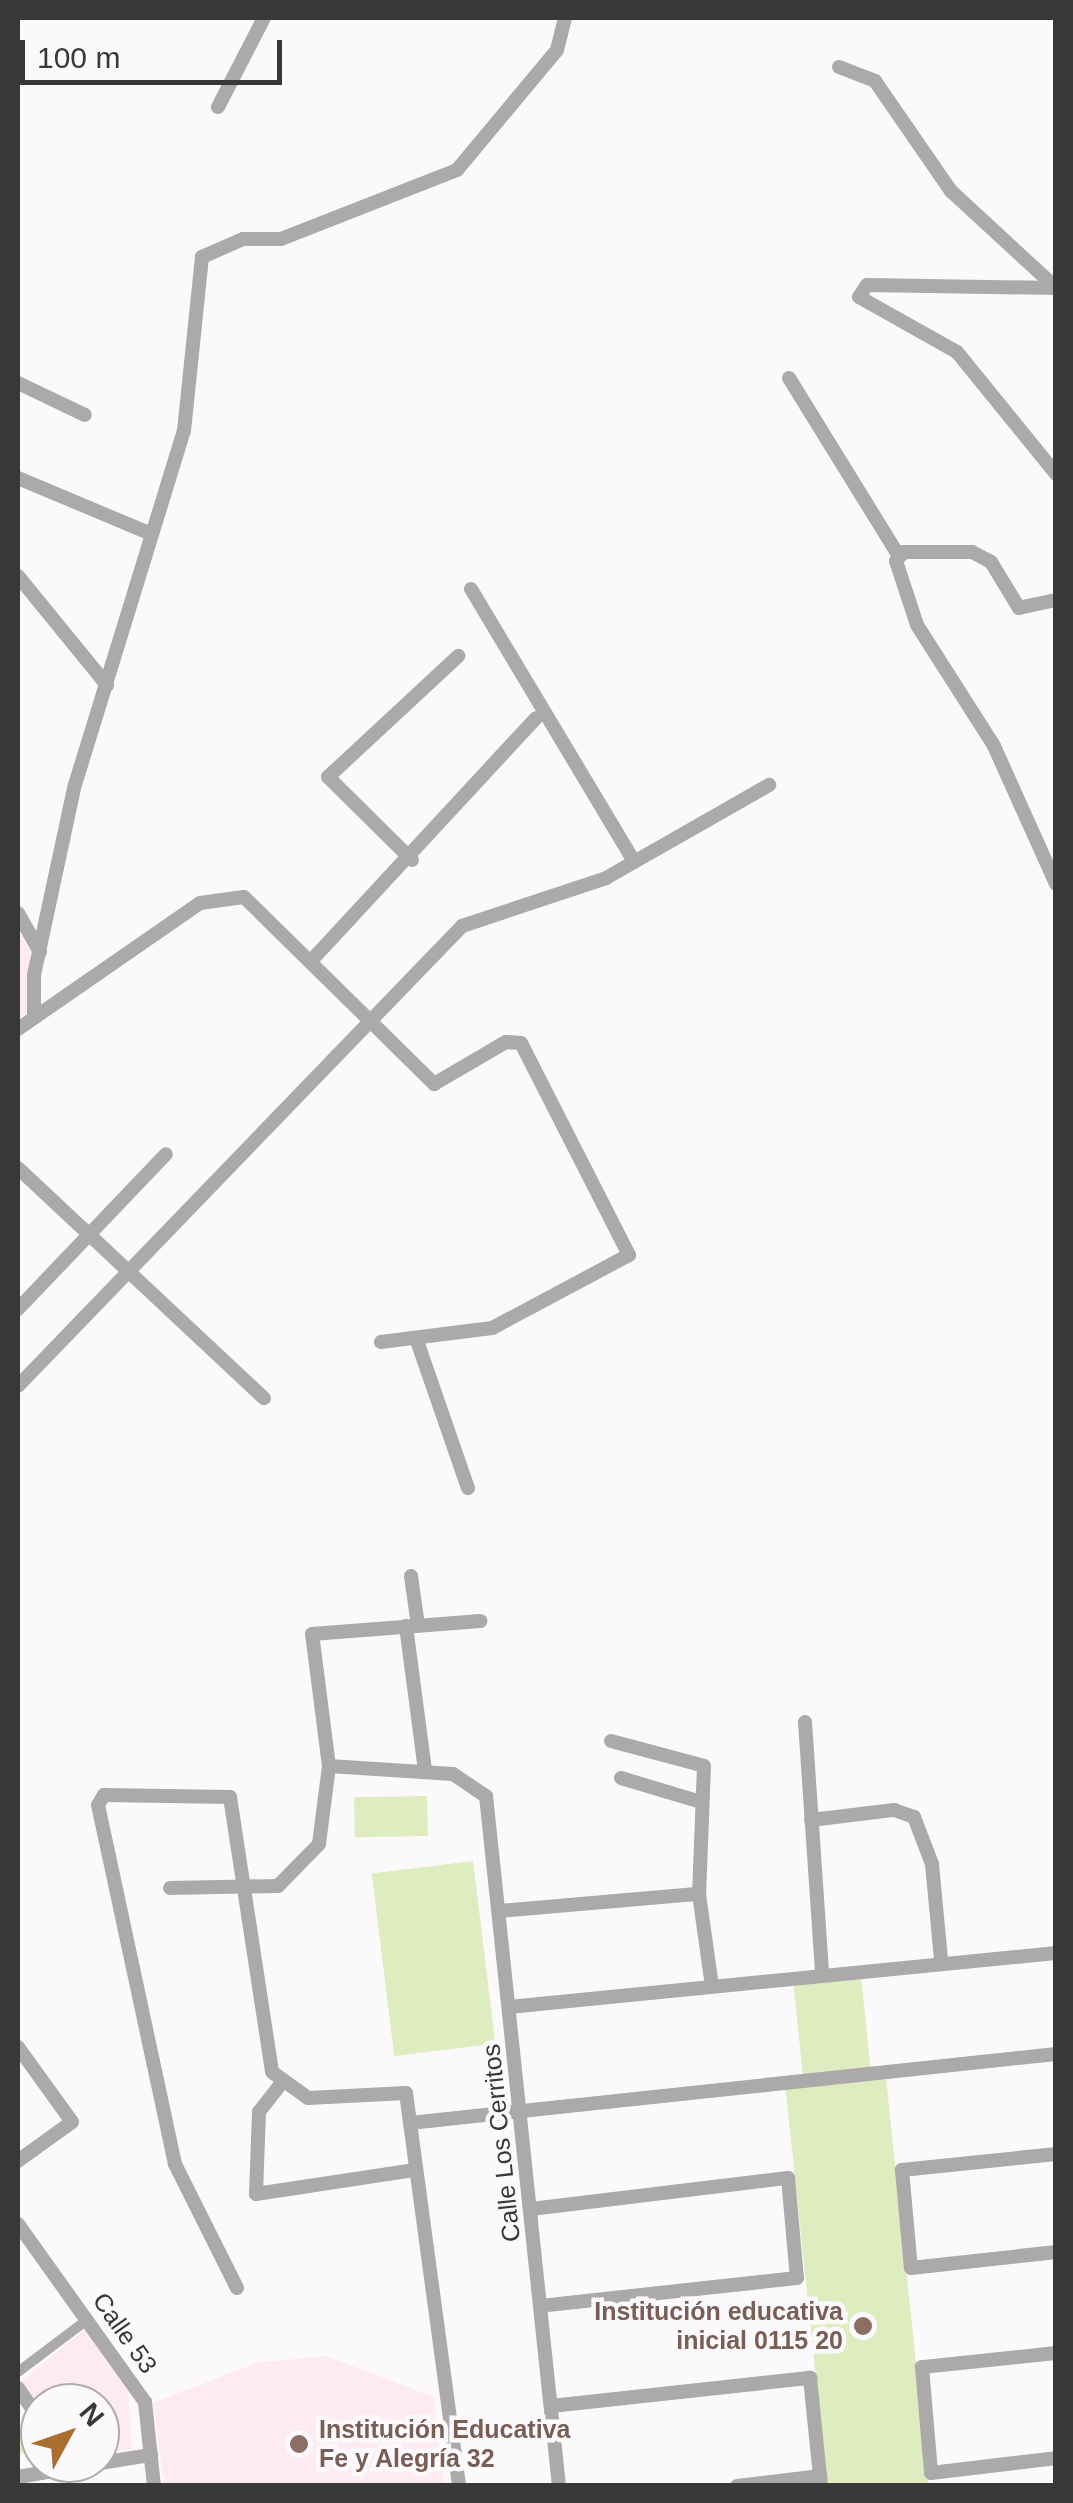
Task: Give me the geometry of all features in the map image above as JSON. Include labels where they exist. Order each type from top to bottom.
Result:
[{"type":"street","points":[[218,107],[264,18]]},
{"type":"street","points":[[34,1017],[40,952],[108,685],[184,431],[204,253],[281,239],[458,170],[556,50],[564,18]]},
{"type":"street","points":[[839,67],[875,81],[951,191],[1056,288]]},
{"type":"street","points":[[1056,288],[867,285],[859,297],[957,352],[1056,474]]},
{"type":"street","points":[[789,378],[899,556],[917,625],[994,746],[1056,884]]},
{"type":"street","points":[[18,382],[85,415]]},
{"type":"street","points":[[18,478],[151,534]]},
{"type":"street","points":[[899,556],[972,552],[991,562],[1019,608],[1056,600]]},
{"type":"street","points":[[18,576],[108,685]]},
{"type":"street","points":[[472,589],[633,860]]},
{"type":"street","points":[[412,860],[328,777],[458,656]]},
{"type":"street","points":[[311,960],[412,860],[536,718]]},
{"type":"street","points":[[18,1386],[369,1029],[462,926],[606,878],[769,785]]},
{"type":"street","points":[[18,1029],[211,897],[244,897],[311,960],[369,1029],[440,1085],[506,1042],[521,1043],[630,1246],[622,1262],[528,1314],[381,1342]]},
{"type":"street","points":[[18,912],[40,952]]},
{"type":"street","points":[[18,1309],[166,1154]]},
{"type":"street","points":[[18,1168],[264,1398]]},
{"type":"street","points":[[416,1338],[468,1488]]},
{"type":"street","points":[[329,1766],[425,1770],[412,1626],[412,1576]]},
{"type":"street","points":[[170,1888],[250,1892],[278,1886],[319,1844],[329,1766],[312,1634],[481,1622]]},
{"type":"street","points":[[805,1722],[822,1972]]},
{"type":"street","points":[[611,1740],[704,1766],[698,1894],[712,1986]]},
{"type":"street","name":"Calle Los Cerritos","points":[[425,1770],[469,1777],[486,1796],[559,2486]]},
{"type":"street","points":[[621,1778],[701,1802]]},
{"type":"street","points":[[237,2288],[174,2164],[100,1799],[230,1798],[250,1892],[280,2085],[259,2112],[256,2194],[415,2170]]},
{"type":"street","points":[[811,1820],[894,1810],[914,1817],[932,1864],[941,1960]]},
{"type":"street","points":[[499,1911],[698,1894]]},
{"type":"street","points":[[509,2007],[941,1960],[1056,1953]]},
{"type":"street","points":[[18,2046],[72,2122],[18,2161]]},
{"type":"street","points":[[410,2123],[520,2108],[1056,2054]]},
{"type":"street","points":[[280,2085],[308,2098],[406,2093],[459,2486]]},
{"type":"street","points":[[1056,2154],[902,2170],[911,2268],[1056,2252]]},
{"type":"street","points":[[531,2209],[788,2178],[798,2278],[541,2306]]},
{"type":"street","name":"Calle 53","points":[[18,2224],[145,2402],[154,2486]]},
{"type":"street","points":[[18,2372],[88,2319]]},
{"type":"street","points":[[1056,2354],[922,2367],[931,2473],[1056,2458]]},
{"type":"street","points":[[552,2406],[810,2378],[820,2481],[737,2486]]},
{"type":"street","points":[[120,2460],[151,2455]]},
{"type":"shaded area","points":[[18,930],[30,951],[31,1008],[18,1019]]},
{"type":"shaded area","points":[[85,2329],[128,2391],[132,2449],[120,2450],[120,2383],[18,2384]]},
{"type":"shaded area","name":"Institución Educativa Fe y Alegría 32","points":[[326,2356],[434,2397],[444,2485],[164,2485],[153,2403],[256,2363]]},
{"type":"green space","points":[[427,1796],[428,1836],[355,1837],[354,1797]]},
{"type":"green space","points":[[473,1861],[495,2044],[394,2056],[372,1873]]},
{"type":"green space","points":[[861,1977],[871,2068],[803,2076],[793,1984]]},
{"type":"green space","points":[[886,2078],[929,2485],[827,2486],[786,2089]]},
{"type":"place","name":"Institución educativa inicial 0115 20","points":[[863,2326]]},
{"type":"place","name":"Institución Educativa Fe y Alegría 32","points":[[299,2444]]}]
